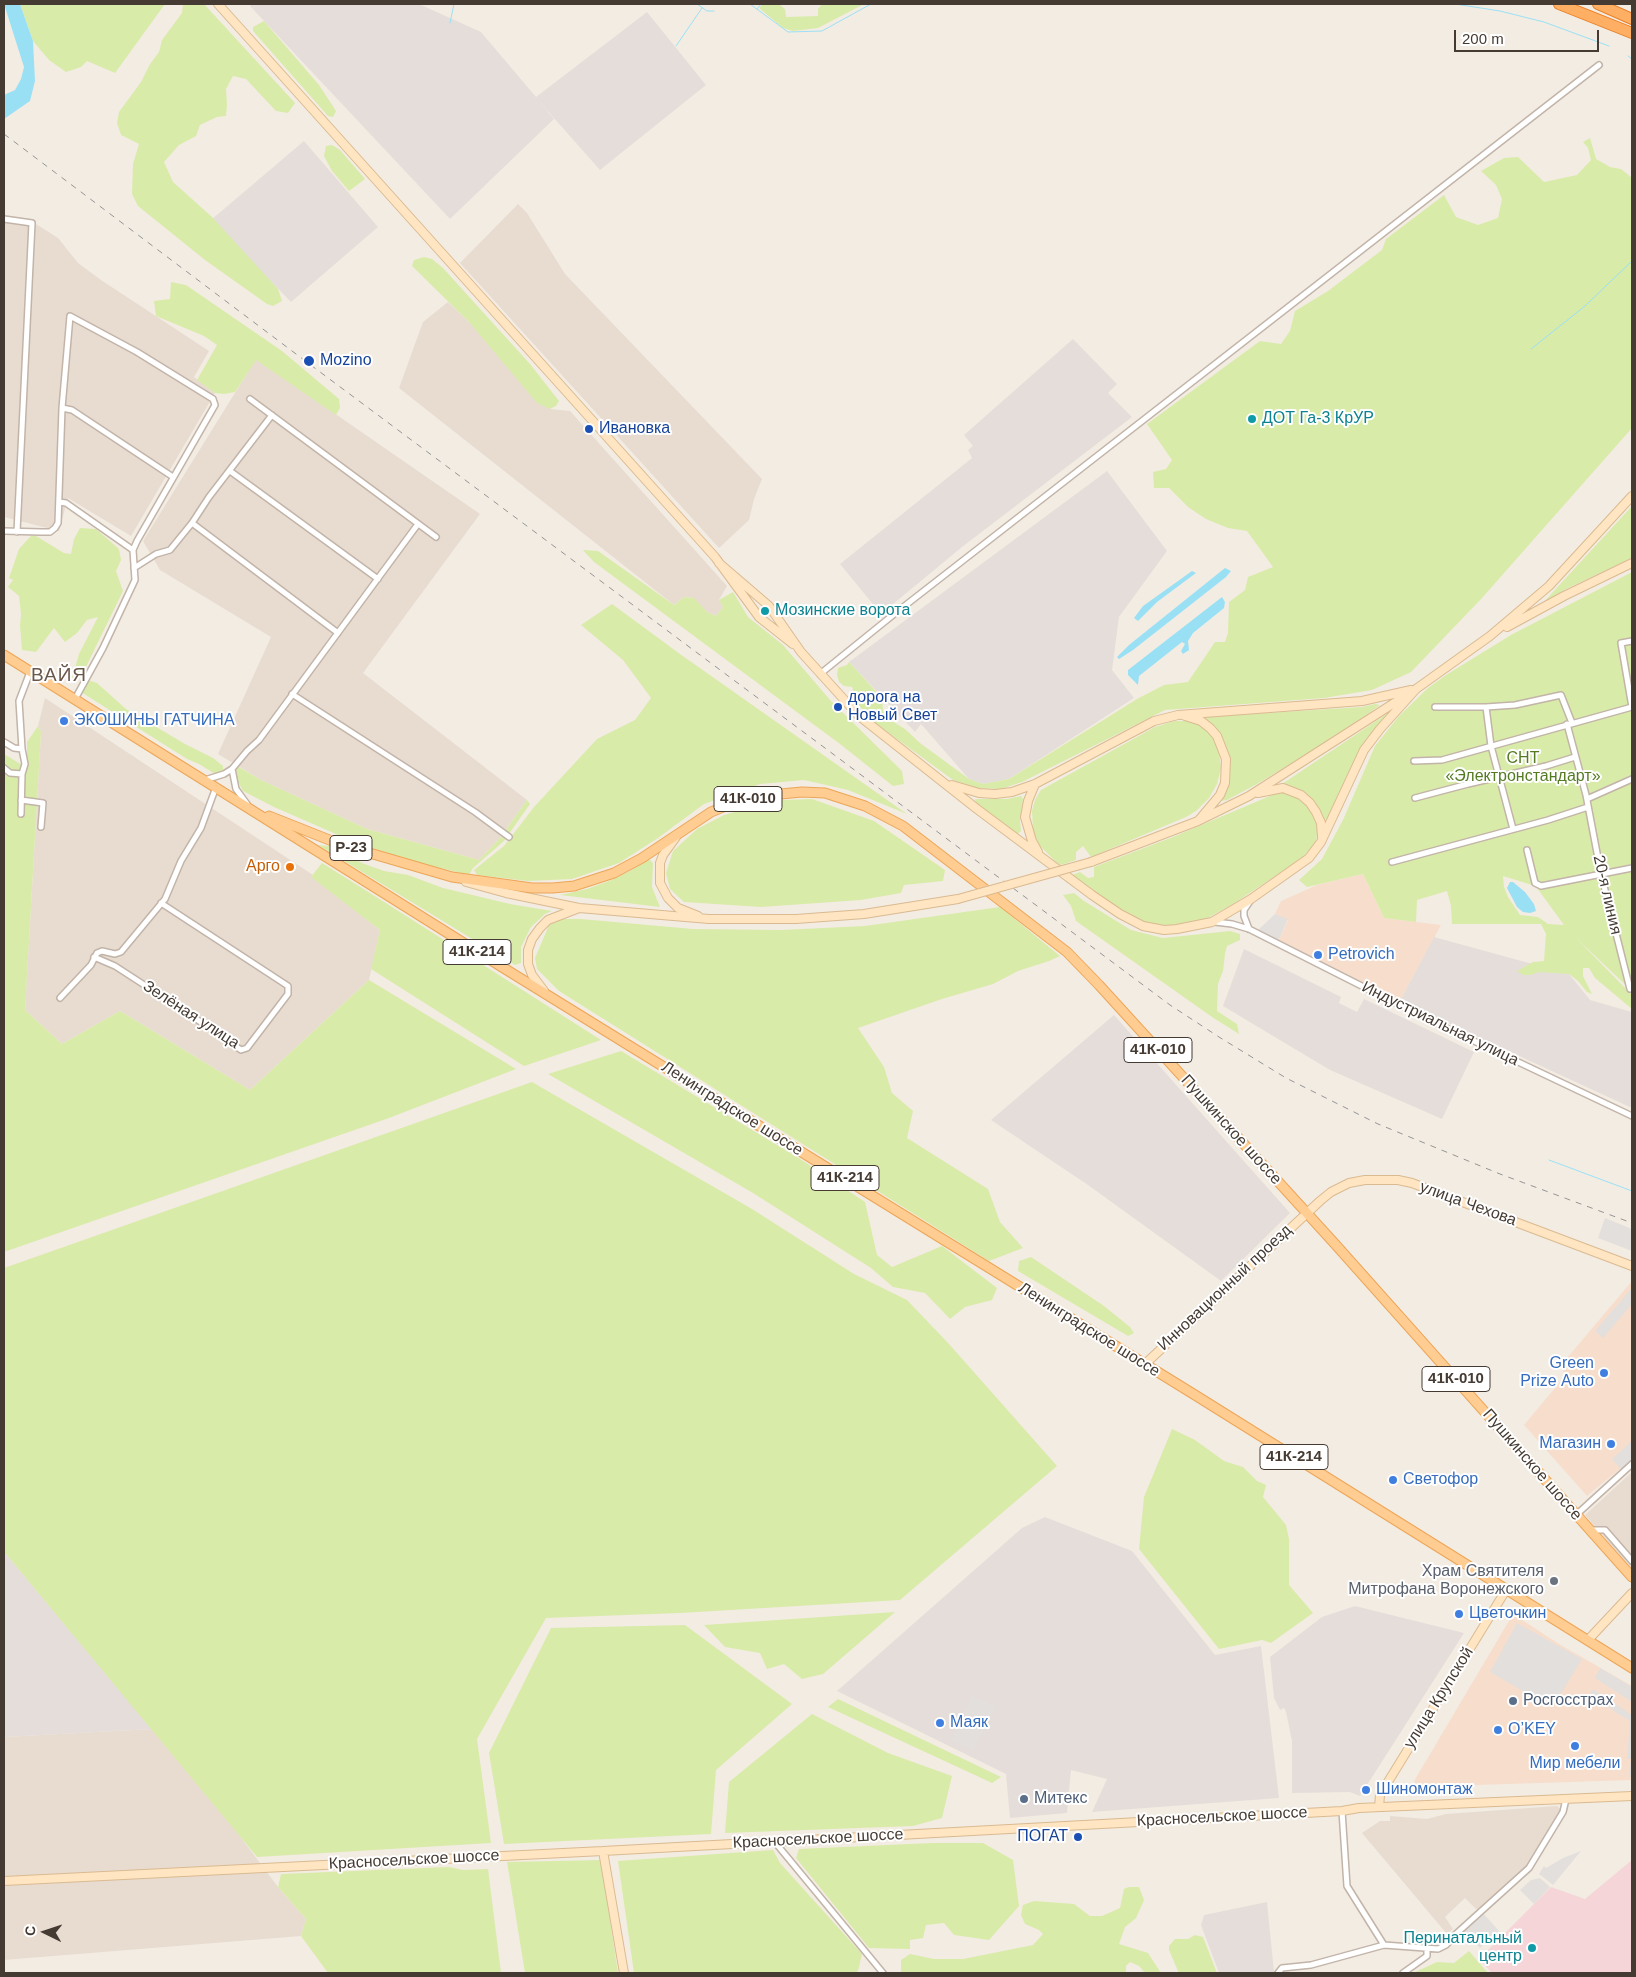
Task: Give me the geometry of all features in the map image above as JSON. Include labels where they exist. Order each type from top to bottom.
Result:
[{"type":"highway","points":[[1559,4],[1632,32]]},
{"type":"highway","points":[[1598,4],[1632,19]]},
{"type":"main road","name":"Р-23","points":[[4,655],[252,810],[342,845],[452,877]]},
{"type":"main road","name":"Пушкинское шоссе","points":[[452,877],[532,888],[574,886],[614,873],[642,858],[711,812],[736,802],[759,796],[802,792],[825,793],[846,798],[865,806],[903,826],[1067,952],[1306,1213],[1632,1577]]},
{"type":"main road","name":"41К-214","points":[[252,810],[308,847],[546,993]]},
{"type":"main road","name":"Ленинградское шоссе","points":[[546,993],[1632,1668]]},
{"type":"street","points":[[218,4],[719,563],[751,608],[768,625],[798,648]]},
{"type":"street","points":[[820,674],[1599,64]]},
{"type":"street","points":[[4,219],[32,223],[17,532]]},
{"type":"street","points":[[4,530],[50,532],[58,523],[62,408],[70,316],[137,352],[213,399],[215,405],[173,476],[133,550],[135,580],[124,605],[74,700]]},
{"type":"street","points":[[250,399],[436,537]]},
{"type":"street","points":[[62,408],[72,410],[173,476]]},
{"type":"street","points":[[134,568],[156,554],[170,550],[272,415]]},
{"type":"street","points":[[230,471],[378,578]]},
{"type":"street","points":[[1490,636],[1568,560],[1632,490]]},
{"type":"street","points":[[1490,636],[1564,572],[1632,496]]},
{"type":"street","points":[[59,502],[66,503],[133,550]]},
{"type":"street","points":[[192,523],[338,633]]},
{"type":"street","points":[[205,780],[224,774],[232,769],[247,750],[259,740],[418,524]]},
{"type":"street","points":[[719,563],[761,598],[779,618],[798,648],[858,715],[1041,856],[1120,914],[1143,926],[1164,930],[1212,922],[1251,899],[1303,863],[1315,852],[1364,750],[1416,689]]},
{"type":"street","name":"Р-23","points":[[452,877],[506,893],[579,908],[710,919],[796,919],[854,915],[910,908],[958,899],[1092,862],[1198,821],[1249,796],[1416,689],[1490,636],[1564,596],[1632,563]]},
{"type":"street","points":[[751,608],[754,599],[761,598]]},
{"type":"street","points":[[768,625],[776,624],[779,618]]},
{"type":"street","points":[[1414,760],[1442,760],[1632,707],[1621,643],[1632,641]]},
{"type":"street","points":[[21,814],[22,774],[25,764],[22,749],[20,701],[30,672]]},
{"type":"street","points":[[939,778],[959,788],[979,793],[1012,792],[1035,784],[1154,721],[1178,715],[1362,702],[1416,689]]},
{"type":"street","points":[[292,694],[475,812],[509,837]]},
{"type":"street","name":"20-я линия","points":[[1486,708],[1515,705],[1561,695],[1587,799],[1601,874],[1630,989]]},
{"type":"street","points":[[1435,707],[1486,708],[1490,746],[1514,829]]},
{"type":"street","points":[[1178,715],[1201,721],[1210,728],[1217,736],[1226,759],[1225,783],[1220,795],[1198,821]]},
{"type":"street","points":[[4,742],[14,748],[22,749]]},
{"type":"street","points":[[1415,798],[1575,757]]},
{"type":"street","points":[[4,768],[10,773],[22,774]]},
{"type":"street","points":[[232,769],[236,788],[252,810]]},
{"type":"street","points":[[1587,799],[1632,779]]},
{"type":"street","points":[[1035,784],[1025,817],[1032,841],[1041,856]]},
{"type":"street","points":[[60,998],[91,964],[94,957],[102,951],[115,954],[121,952],[161,903],[181,861],[201,828],[216,787]]},
{"type":"street","points":[[1249,796],[1283,788],[1301,795],[1310,803],[1319,817],[1322,829],[1321,842]]},
{"type":"street","points":[[21,800],[43,803],[41,828]]},
{"type":"street","points":[[1392,862],[1588,807]]},
{"type":"street","points":[[678,833],[663,855],[659,870],[660,883],[668,898],[678,908],[710,919]]},
{"type":"street","points":[[1527,850],[1535,883],[1541,886],[1632,868]]},
{"type":"street","points":[[1249,930],[1244,910],[1251,899]]},
{"type":"street","name":"Зелёная улица","points":[[94,957],[115,966],[241,1050],[247,1048],[288,994],[288,986],[161,903]]},
{"type":"street","name":"41К-214","points":[[546,993],[532,975],[528,964],[528,950],[532,939],[548,920],[579,908]]},
{"type":"street","name":"Индустриальная улица","points":[[1212,922],[1232,924],[1249,930],[1415,1013],[1632,1116]]},
{"type":"street","name":"улица Чехова","points":[[1306,1213],[1331,1192],[1349,1183],[1365,1180],[1398,1180],[1496,1214],[1632,1266]]},
{"type":"street","name":"Инновационный проезд","points":[[1145,1364],[1306,1213]]},
{"type":"street","points":[[1576,1515],[1632,1464]]},
{"type":"street","points":[[1590,1530],[1605,1530],[1632,1561]]},
{"type":"street","name":"улица Крупской","points":[[1379,1807],[1380,1795],[1506,1590]]},
{"type":"street","points":[[1588,1640],[1632,1593]]},
{"type":"street","name":"Красносельское шоссе","points":[[4,1881],[604,1851],[1342,1811],[1379,1807],[1632,1796]]},
{"type":"street","points":[[1278,1973],[1282,1968],[1311,1965],[1384,1945],[1427,1949],[1446,1945],[1457,1932],[1529,1868],[1563,1812],[1566,1799]]},
{"type":"street","points":[[1342,1811],[1347,1886],[1384,1945]]},
{"type":"street","points":[[774,1841],[883,1973]]},
{"type":"street","points":[[604,1851],[624,1973]]},
{"type":"street","points":[[1403,1973],[1427,1956],[1427,1949]]},
{"type":"shaded area","points":[[252,4],[419,4],[481,32],[536,97],[647,12],[706,85],[600,170],[537,99],[554,119],[450,219],[250,6]]},
{"type":"shaded area","points":[[304,141],[378,227],[291,302],[211,220]]},
{"type":"shaded area","points":[[518,204],[527,213],[565,274],[762,479],[754,499],[749,520],[719,548],[460,263]]},
{"type":"shaded area","points":[[4,217],[29,220],[58,238],[78,263],[209,351],[194,377],[215,393],[131,536],[68,498],[59,531],[4,517]]},
{"type":"shaded area","points":[[448,302],[550,409],[570,411],[727,586],[719,600],[723,607],[716,616],[707,612],[693,598],[684,597],[674,605],[399,388],[423,322]]},
{"type":"shaded area","points":[[1073,339],[1117,384],[1108,393],[1132,417],[962,547],[881,614],[840,564],[972,458],[968,450],[973,446],[964,435]]},
{"type":"shaded area","points":[[256,359],[480,514],[363,673],[527,800],[500,838],[479,860],[367,829],[261,780],[218,754],[271,637],[160,570],[143,541]]},
{"type":"shaded area","points":[[1107,471],[1167,551],[1119,617],[1112,670],[1134,698],[1009,779],[983,784],[969,779],[921,724],[915,732],[849,662]]},
{"type":"shaded area","points":[[45,698],[313,875],[312,877],[380,930],[369,980],[250,1090],[120,1011],[62,1044],[25,1010],[41,732],[38,726]]},
{"type":"shaded area","points":[[1363,874],[1384,918],[1441,925],[1400,1001],[1278,942],[1288,920],[1275,914],[1281,901],[1317,885]]},
{"type":"shaded area","points":[[1275,914],[1288,919],[1278,942],[1257,931]]},
{"type":"shaded area","points":[[1434,937],[1569,974],[1590,1000],[1632,1012],[1632,1108],[1400,1001]]},
{"type":"shaded area","points":[[1244,949],[1341,997],[1339,1003],[1357,1012],[1364,999],[1474,1052],[1442,1119],[1330,1070],[1223,1006]]},
{"type":"shaded area","points":[[1114,1015],[1290,1213],[1221,1281],[1088,1185],[991,1120]]},
{"type":"shaded area","points":[[1605,1218],[1632,1229],[1632,1251],[1598,1238]]},
{"type":"shaded area","points":[[1632,1281],[1632,1459],[1587,1496],[1524,1425],[1565,1376],[1561,1365]]},
{"type":"shaded area","points":[[1632,1288],[1632,1304],[1603,1338],[1595,1331]]},
{"type":"shaded area","points":[[1632,1441],[1632,1460],[1622,1470],[1612,1459]]},
{"type":"shaded area","points":[[1632,1472],[1632,1569],[1585,1515]]},
{"type":"shaded area","points":[[1045,1517],[1132,1551],[1215,1655],[1261,1646],[1279,1798],[1092,1812],[1107,1779],[1071,1770],[1067,1813],[1010,1818],[1006,1774],[837,1691],[1022,1528]]},
{"type":"shaded area","points":[[4,1554],[6,1554],[152,1729],[4,1737]]},
{"type":"shaded area","points":[[1355,1606],[1464,1633],[1360,1796],[1350,1792],[1292,1793],[1292,1741],[1286,1712],[1284,1708],[1280,1710],[1274,1698],[1270,1657],[1322,1617]]},
{"type":"shaded area","points":[[1513,1614],[1559,1644],[1632,1686],[1632,1780],[1417,1787],[1414,1781]]},
{"type":"shaded area","points":[[1517,1623],[1582,1659],[1552,1708],[1490,1672]]},
{"type":"shaded area","points":[[1600,1668],[1632,1687],[1632,1702],[1595,1678]]},
{"type":"shaded area","points":[[1593,1689],[1632,1715],[1632,1777],[1629,1777],[1631,1759],[1627,1759],[1630,1721],[1590,1693]]},
{"type":"shaded area","points":[[972,1696],[995,1706],[973,1750],[951,1740]]},
{"type":"shaded area","points":[[152,1729],[227,1819],[278,1887],[306,1919],[301,1936],[4,1960],[4,1737]]},
{"type":"shaded area","points":[[1557,1806],[1563,1811],[1526,1869],[1479,1912],[1465,1898],[1445,1917],[1453,1929],[1447,1934],[1362,1833],[1380,1821],[1390,1821],[1390,1816],[1427,1819],[1446,1814]]},
{"type":"shaded area","points":[[1581,1851],[1553,1885],[1539,1874],[1544,1866],[1546,1868],[1563,1858]]},
{"type":"shaded area","points":[[1632,1860],[1632,1973],[1492,1973],[1479,1959],[1551,1887],[1585,1899]]},
{"type":"shaded area","points":[[1540,1878],[1550,1887],[1534,1904],[1520,1890],[1531,1880]]},
{"type":"shaded area","points":[[1267,1902],[1274,1972],[1219,1973],[1201,1925],[1204,1915]]},
{"type":"shaded area","points":[[1482,1912],[1499,1931],[1480,1948],[1462,1929]]},
{"type":"green space","points":[[20,4],[165,4],[115,73],[87,61],[81,67],[66,72],[49,60],[33,41]]},
{"type":"green space","points":[[183,4],[204,4],[295,103],[288,113],[276,111],[246,79],[233,76],[226,89],[226,116],[217,117],[200,125],[196,136],[179,145],[164,162],[173,182],[212,217],[278,289],[282,301],[273,306],[267,304],[205,260],[138,206],[132,194],[133,164],[139,144],[121,135],[117,123],[119,112],[141,82],[150,64],[159,52],[162,40],[182,13]]},
{"type":"green space","points":[[763,4],[779,4],[785,9],[786,17],[818,16],[818,9],[822,4],[864,4],[818,28],[793,31],[783,28],[759,8]]},
{"type":"green space","points":[[264,21],[319,85],[336,111],[333,117],[328,116],[253,31],[253,27]]},
{"type":"green space","points":[[1590,138],[1596,159],[1610,167],[1621,169],[1632,178],[1632,428],[1482,598],[1411,672],[1372,690],[1324,698],[1165,710],[1022,782],[1001,789],[976,788],[953,780],[867,717],[857,702],[852,687],[844,686],[839,682],[838,668],[847,665],[849,662],[882,698],[883,711],[890,720],[905,729],[920,743],[969,779],[983,784],[1009,779],[1137,699],[1164,685],[1188,682],[1215,642],[1225,642],[1228,633],[1229,602],[1245,590],[1248,577],[1273,567],[1247,531],[1228,528],[1206,519],[1188,507],[1169,488],[1154,488],[1153,472],[1166,469],[1172,460],[1147,424],[1260,341],[1281,344],[1290,331],[1295,311],[1328,291],[1382,250],[1386,239],[1444,195],[1456,217],[1478,225],[1498,218],[1502,199],[1496,185],[1481,171],[1504,158],[1518,157],[1544,182],[1577,175],[1591,160],[1588,148],[1583,142]]},
{"type":"green space","points":[[332,145],[340,150],[365,179],[349,191],[332,171],[324,156],[326,146]]},
{"type":"green space","points":[[424,257],[432,259],[443,268],[530,364],[559,401],[556,406],[550,409],[537,403],[469,322],[412,266],[414,260]]},
{"type":"green space","points":[[171,282],[186,285],[282,351],[339,399],[340,408],[336,415],[256,360],[235,392],[215,393],[197,380],[217,345],[204,336],[156,316],[154,301],[170,299]]},
{"type":"green space","points":[[1632,506],[1632,558],[1566,589],[1541,605]]},
{"type":"green space","points":[[80,528],[96,529],[119,549],[121,560],[116,571],[123,591],[82,675],[72,678],[79,654],[98,617],[87,620],[77,633],[65,642],[54,628],[36,652],[22,650],[19,596],[8,587],[13,580],[9,578],[19,549],[31,536],[36,536],[64,553],[71,554],[74,539]]},
{"type":"green space","points":[[583,550],[598,551],[674,605],[684,597],[694,598],[707,612],[716,616],[723,607],[719,600],[733,592],[748,617],[783,645],[831,701],[902,771],[904,784],[893,786],[840,744],[594,562]]},
{"type":"green space","name":"СНТ «Электронстандарт»","points":[[1632,572],[1632,864],[1532,885],[1503,876],[1504,887],[1508,897],[1520,915],[1538,917],[1548,924],[1564,925],[1537,888],[1632,869],[1632,991],[1576,938],[1632,995],[1632,1009],[1595,978],[1589,968],[1583,968],[1583,976],[1592,994],[1587,992],[1569,974],[1539,972],[1523,975],[1517,971],[1533,962],[1544,961],[1546,934],[1541,924],[1452,924],[1451,906],[1447,891],[1417,900],[1416,922],[1384,918],[1363,874],[1307,887],[1299,880],[1322,859],[1343,820],[1375,746],[1399,716],[1428,688],[1511,635]]},
{"type":"green space","points":[[612,604],[907,814],[848,790],[804,780],[760,784],[704,804],[658,838],[619,863],[572,879],[528,881],[477,875],[474,870],[504,846],[534,807],[597,739],[635,720],[651,698],[623,660],[581,625]]},
{"type":"green space","points":[[88,680],[97,683],[126,709],[185,744],[213,758],[223,766],[223,772],[218,775],[215,774],[187,759],[81,692]]},
{"type":"green space","points":[[1375,704],[1380,705],[1338,735],[1257,784],[1222,801],[1230,777],[1230,760],[1226,746],[1219,733],[1203,717],[1362,707]]},
{"type":"green space","points":[[1391,711],[1374,730],[1359,754],[1325,825],[1315,802],[1303,792],[1282,784]]},
{"type":"green space","points":[[1174,721],[1187,721],[1199,725],[1208,731],[1215,741],[1219,751],[1221,768],[1217,784],[1209,798],[1196,811],[1186,817],[1091,857],[1083,846],[1076,852],[1076,860],[1061,865],[1056,862],[1039,845],[1033,830],[1032,811],[1035,800],[1041,790],[1155,727]]},
{"type":"green space","points":[[38,726],[41,732],[25,1010],[62,1044],[120,1011],[250,1090],[369,980],[516,1069],[389,1118],[4,1252],[4,754],[27,768],[27,742]]},
{"type":"green space","points":[[237,766],[261,780],[367,829],[479,860],[500,838],[527,800],[530,804],[504,841],[473,868],[469,875],[404,859],[352,841],[274,807],[243,791],[234,771]]},
{"type":"green space","points":[[1277,793],[1290,793],[1300,799],[1311,810],[1318,827],[1316,842],[1301,859],[1233,904],[1204,920],[1179,926],[1152,925],[1125,913],[1072,875],[1080,872],[1088,878],[1094,877],[1094,867],[1173,837]]},
{"type":"green space","points":[[1021,796],[1023,799],[1020,821],[1021,831],[1018,834],[1015,834],[976,803],[975,799],[1007,799]]},
{"type":"green space","points":[[812,799],[874,821],[945,870],[943,881],[904,885],[901,893],[861,900],[761,907],[684,902],[670,889],[666,873],[673,851],[697,829],[724,815],[763,804],[784,800]]},
{"type":"green space","points":[[318,845],[329,846],[362,863],[384,871],[408,875],[443,888],[510,904],[552,911],[545,914],[531,927],[521,947],[521,963],[515,965]]},
{"type":"green space","points":[[649,859],[653,863],[652,887],[660,907],[560,895],[587,889],[609,881]]},
{"type":"green space","points":[[322,863],[601,1040],[524,1066],[371,969],[380,930],[311,877]]},
{"type":"green space","points":[[1074,893],[1131,930],[1163,938],[1230,931],[1240,934],[1240,940],[1227,946],[1223,971],[1218,984],[1217,1011],[1237,1024],[1239,1034],[1076,921],[1071,906],[1063,895]]},
{"type":"green space","points":[[1000,907],[1060,956],[1018,971],[993,984],[942,999],[858,1028],[884,1067],[892,1093],[913,1111],[907,1138],[988,1189],[1000,1222],[1023,1248],[989,1261],[559,991],[537,969],[535,958],[549,925],[562,919],[693,929],[781,930],[865,926]]},
{"type":"green space","points":[[621,1051],[797,1157],[865,1202],[877,1255],[892,1267],[942,1246],[997,1288],[992,1300],[965,1307],[950,1319],[925,1293],[893,1287],[871,1268],[753,1193],[548,1074]]},
{"type":"green space","points":[[532,1082],[752,1209],[854,1274],[907,1300],[949,1344],[1057,1466],[900,1600],[680,1613],[546,1618],[477,1739],[491,1843],[257,1857],[6,1554],[4,1554],[4,1268]]},
{"type":"green space","points":[[1031,1257],[1104,1306],[1130,1327],[1134,1333],[1128,1336],[1018,1271],[1019,1261]]},
{"type":"green space","points":[[1172,1429],[1195,1440],[1224,1461],[1243,1467],[1257,1481],[1266,1485],[1263,1497],[1286,1525],[1289,1539],[1289,1585],[1313,1613],[1271,1643],[1262,1640],[1219,1649],[1139,1549],[1144,1497]]},
{"type":"green space","points":[[895,1612],[823,1674],[802,1679],[784,1664],[767,1669],[760,1653],[725,1647],[704,1625]]},
{"type":"green space","points":[[685,1625],[792,1704],[716,1770],[711,1834],[504,1844],[489,1753],[551,1628]]},
{"type":"green space","points":[[838,1699],[1001,1777],[992,1783],[828,1707]]},
{"type":"green space","points":[[812,1714],[888,1753],[952,1776],[942,1818],[913,1826],[725,1833],[729,1782]]},
{"type":"green space","points":[[932,1843],[983,1843],[1013,1860],[1019,1906],[989,1940],[954,1935],[944,1923],[926,1925],[923,1938],[910,1940],[910,1949],[869,1948],[796,1858],[799,1849]]},
{"type":"green space","points":[[773,1850],[780,1863],[862,1954],[858,1971],[855,1973],[634,1973],[618,1861]]},
{"type":"green space","points":[[601,1860],[618,1973],[525,1973],[507,1862]]},
{"type":"green space","points":[[449,1867],[463,1870],[488,1869],[501,1973],[328,1973],[301,1936],[306,1919],[278,1887],[281,1874]]},
{"type":"green space","points":[[1139,1887],[1144,1900],[1136,1918],[1125,1927],[1119,1944],[1148,1953],[1161,1973],[1145,1973],[1139,1966],[1130,1962],[1126,1966],[1126,1973],[901,1973],[901,1960],[910,1954],[934,1959],[963,1959],[1033,1945],[1043,1934],[1039,1930],[1025,1924],[1021,1915],[1023,1905],[1034,1901],[1074,1904],[1090,1916],[1102,1916],[1120,1908],[1124,1889]]},
{"type":"green space","points":[[1195,1935],[1203,1937],[1217,1973],[1179,1973],[1169,1946],[1175,1939],[1188,1939]]},
{"type":"green space","points":[[1469,1951],[1488,1973],[1413,1973],[1437,1962],[1454,1963]]},
{"type":"water","points":[[4,4],[20,4],[33,41],[35,81],[30,101],[4,119],[4,95],[15,90],[21,79],[24,67]]},
{"type":"water","points":[[1225,568],[1231,571],[1226,577],[1133,650],[1119,659],[1117,657],[1129,645]]},
{"type":"water","points":[[1192,571],[1196,573],[1157,602],[1138,621],[1134,618],[1143,606]]},
{"type":"water","points":[[1222,597],[1225,602],[1224,608],[1193,633],[1188,641],[1189,650],[1183,654],[1181,651],[1185,644],[1182,642],[1139,676],[1138,685],[1128,675],[1128,670]]},
{"type":"water","points":[[1510,882],[1513,882],[1525,892],[1534,904],[1536,911],[1530,913],[1523,912],[1517,907],[1507,888]]},
{"type":"waterway","points":[[450,23],[454,4]]},
{"type":"waterway","points":[[697,4],[707,11],[714,11]]},
{"type":"waterway","points":[[750,4],[788,32],[822,31],[871,4]]},
{"type":"waterway","points":[[757,9],[761,4]]},
{"type":"waterway","points":[[1455,4],[1500,11],[1544,22],[1609,46]]},
{"type":"waterway","points":[[676,46],[702,8]]},
{"type":"waterway","points":[[1628,56],[1632,59]]},
{"type":"waterway","points":[[1531,349],[1585,306],[1632,261]]},
{"type":"waterway","points":[[1549,1160],[1632,1191]]},
{"type":"railway","points":[[4,134],[308,363],[1170,1005],[1286,1078],[1378,1124],[1500,1174],[1632,1223]]},
{"type":"place","name":"Mozino","points":[[309,361]]},
{"type":"place","name":"ДОТ Га-3 КрУР","points":[[1252,419]]},
{"type":"place","name":"Ивановка","points":[[589,429]]},
{"type":"place","name":"Мозинские ворота","points":[[765,611]]},
{"type":"place","name":"дорога на Новый Свет","points":[[838,707]]},
{"type":"place","name":"ЭКОШИНЫ ГАТЧИНА","points":[[64,721]]},
{"type":"place","name":"Арго","points":[[290,867]]},
{"type":"place","name":"Petrovich","points":[[1318,955]]},
{"type":"place","name":"Green Prize Auto","points":[[1604,1373]]},
{"type":"place","name":"Магазин","points":[[1611,1444]]},
{"type":"place","name":"Светофор","points":[[1393,1480]]},
{"type":"place","name":"Храм Святителя Митрофана Воронежского","points":[[1554,1581]]},
{"type":"place","name":"Цветочкин","points":[[1459,1614]]},
{"type":"place","name":"Росгосстрах","points":[[1513,1701]]},
{"type":"place","name":"Маяк","points":[[940,1723]]},
{"type":"place","name":"O’KEY","points":[[1498,1730]]},
{"type":"place","name":"Мир мебели","points":[[1575,1746]]},
{"type":"place","name":"Шиномонтаж","points":[[1366,1790]]},
{"type":"place","name":"Митекс","points":[[1024,1799]]},
{"type":"place","name":"ПОГАТ","points":[[1078,1837]]},
{"type":"place","name":"Перинатальный центр","points":[[1532,1948]]},
{"type":"district","name":"ВАЙЯ","points":[[59,676]]}]
